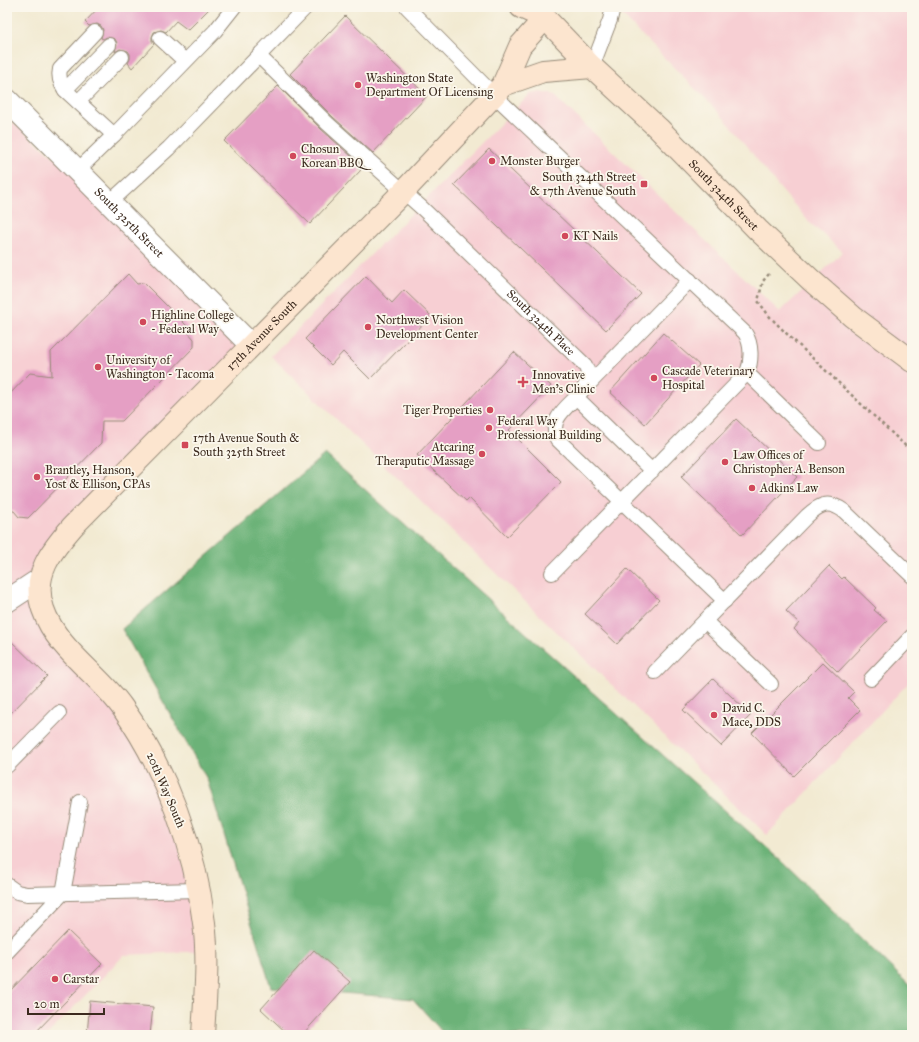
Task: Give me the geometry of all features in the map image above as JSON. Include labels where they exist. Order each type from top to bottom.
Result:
[{"type":"street","name":"South 324th Street","points":[[521,7],[543,13],[592,67],[658,128],[785,256],[853,317],[912,361]]},
{"type":"street","name":"17th Avenue South","points":[[39,580],[45,564],[54,548],[73,526],[404,191],[498,90],[520,46],[543,13]]},
{"type":"street","name":"17th Avenue South","points":[[498,90],[543,71],[592,67]]},
{"type":"street","name":"South 325th Street","points":[[7,100],[251,345]]},
{"type":"street","points":[[7,600],[39,580]]},
{"type":"street","name":"20th Way South","points":[[39,580],[39,594],[43,609],[50,625],[69,650],[89,669],[136,726],[157,766],[172,800],[193,864],[199,890],[204,924],[206,951],[203,1035]]},
{"type":"lane","points":[[77,171],[215,31],[234,7]]},
{"type":"lane","points":[[109,203],[169,148],[306,7]]},
{"type":"lane","points":[[407,7],[498,90],[746,335],[750,347],[750,364],[747,373],[552,573]]},
{"type":"lane","points":[[592,67],[610,20],[613,7]]},
{"type":"lane","points":[[95,32],[60,69],[60,80],[65,90],[114,135]]},
{"type":"lane","points":[[160,38],[185,61]]},
{"type":"lane","points":[[65,90],[109,45]]},
{"type":"lane","name":"South 324th Place","points":[[259,56],[327,123],[404,191],[514,295],[585,365],[588,380],[579,394],[556,419],[554,429],[557,439],[725,601]]},
{"type":"lane","points":[[78,102],[122,57]]},
{"type":"lane","points":[[652,471],[579,394],[690,280]]},
{"type":"lane","points":[[747,373],[819,443]]},
{"type":"lane","points":[[655,672],[811,512],[818,507],[827,504],[837,506],[844,511],[912,576]]},
{"type":"lane","points":[[705,621],[771,684]]},
{"type":"lane","points":[[871,678],[912,636]]},
{"type":"lane","points":[[7,766],[59,713]]},
{"type":"lane","points":[[7,952],[63,893],[80,802]]},
{"type":"lane","points":[[7,885],[23,894],[199,890]]},
{"type":"path","points":[[785,256],[763,281],[758,301],[770,317],[787,334],[912,452]]},
{"type":"shaded area","points":[[614,7],[912,7],[912,679],[767,835],[271,356],[530,94],[541,92],[554,95],[780,312],[843,252],[810,223],[777,185],[725,119]]},
{"type":"shaded area","points":[[7,118],[113,206],[250,345],[73,526],[39,594],[160,772],[206,951],[124,955],[47,1035],[7,1035]]},
{"type":"green space","points":[[325,454],[784,863],[912,988],[912,1035],[445,1035],[413,999],[271,987],[207,779],[122,629]]},
{"type":"building","points":[[99,7],[211,7],[188,30],[176,21],[166,32],[161,30],[154,32],[152,41],[154,44],[132,68],[128,63],[130,54],[128,51],[120,49],[115,52],[117,43],[115,39],[107,37],[103,39],[101,38],[103,30],[101,26],[97,24],[89,26],[85,22]]},
{"type":"building","name":"Washington State Department Of Licensing","points":[[345,16],[427,96],[373,153],[333,117],[290,74]]},
{"type":"building","name":"Chosun Korean BBQ","points":[[278,86],[321,129],[361,165],[358,168],[361,170],[310,224],[224,141]]},
{"type":"building","points":[[489,149],[641,294],[606,330],[454,185]]},
{"type":"building","points":[[128,274],[137,284],[144,283],[187,326],[188,332],[194,339],[194,347],[122,421],[102,421],[101,443],[28,518],[19,517],[14,511],[7,511],[7,397],[30,373],[52,376],[51,352]]},
{"type":"building","name":"Northwest Vision Development Center","points":[[366,276],[392,303],[404,290],[431,316],[370,379],[343,352],[331,365],[305,339]]},
{"type":"building","name":"Cascade Veterinary Hospital","points":[[663,333],[699,365],[645,424],[610,392]]},
{"type":"building","name":"Federal Way Professional Building","points":[[514,352],[551,386],[509,430],[561,482],[507,537],[469,498],[466,501],[417,455]]},
{"type":"building","points":[[736,419],[797,477],[742,535],[681,477]]},
{"type":"building","points":[[829,566],[842,579],[844,577],[876,608],[874,610],[887,621],[838,672],[794,629],[799,623],[786,611]]},
{"type":"building","points":[[627,569],[659,600],[617,644],[585,614]]},
{"type":"building","points":[[7,637],[47,676],[7,717]]},
{"type":"building","points":[[823,662],[854,692],[848,698],[860,710],[794,776],[752,733]]},
{"type":"building","name":"David C. Mace, DDS","points":[[713,679],[751,715],[721,746],[683,710]]},
{"type":"building","name":"Carstar","points":[[68,931],[102,964],[33,1035],[7,1035],[7,994]]},
{"type":"building","points":[[314,950],[350,982],[302,1035],[289,1035],[261,1009]]},
{"type":"building","points":[[90,1001],[153,1007],[150,1035],[87,1035]]},
{"type":"place","name":"Washington State Department Of Licensing","points":[[358,85]]},
{"type":"place","name":"Chosun Korean BBQ","points":[[293,156]]},
{"type":"place","name":"Monster Burger","points":[[492,161]]},
{"type":"place","name":"South 324th Street & 17th Avenue South","points":[[644,184]]},
{"type":"place","name":"KT Nails","points":[[565,236]]},
{"type":"place","name":"Highline College - Federal Way","points":[[143,322]]},
{"type":"place","name":"Northwest Vision Development Center","points":[[368,327]]},
{"type":"place","name":"University of Washington - Tacoma","points":[[98,367]]},
{"type":"place","name":"Cascade Veterinary Hospital","points":[[654,378]]},
{"type":"place","name":"Innovative Men's Clinic","points":[[523,382]]},
{"type":"place","name":"Tiger Properties","points":[[490,410]]},
{"type":"place","name":"Federal Way Professional Building","points":[[489,428]]},
{"type":"place","name":"17th Avenue South & South 325th Street","points":[[185,445]]},
{"type":"place","name":"Atcaring Theraputic Massage","points":[[482,454]]},
{"type":"place","name":"Law Offices of Christopher A. Benson","points":[[725,462]]},
{"type":"place","name":"Brantley, Hanson, Yost & Ellison, CPAs","points":[[37,477]]},
{"type":"place","name":"Adkins Law","points":[[752,488]]},
{"type":"place","name":"David C. Mace, DDS","points":[[714,715]]},
{"type":"place","name":"Carstar","points":[[55,979]]}]
